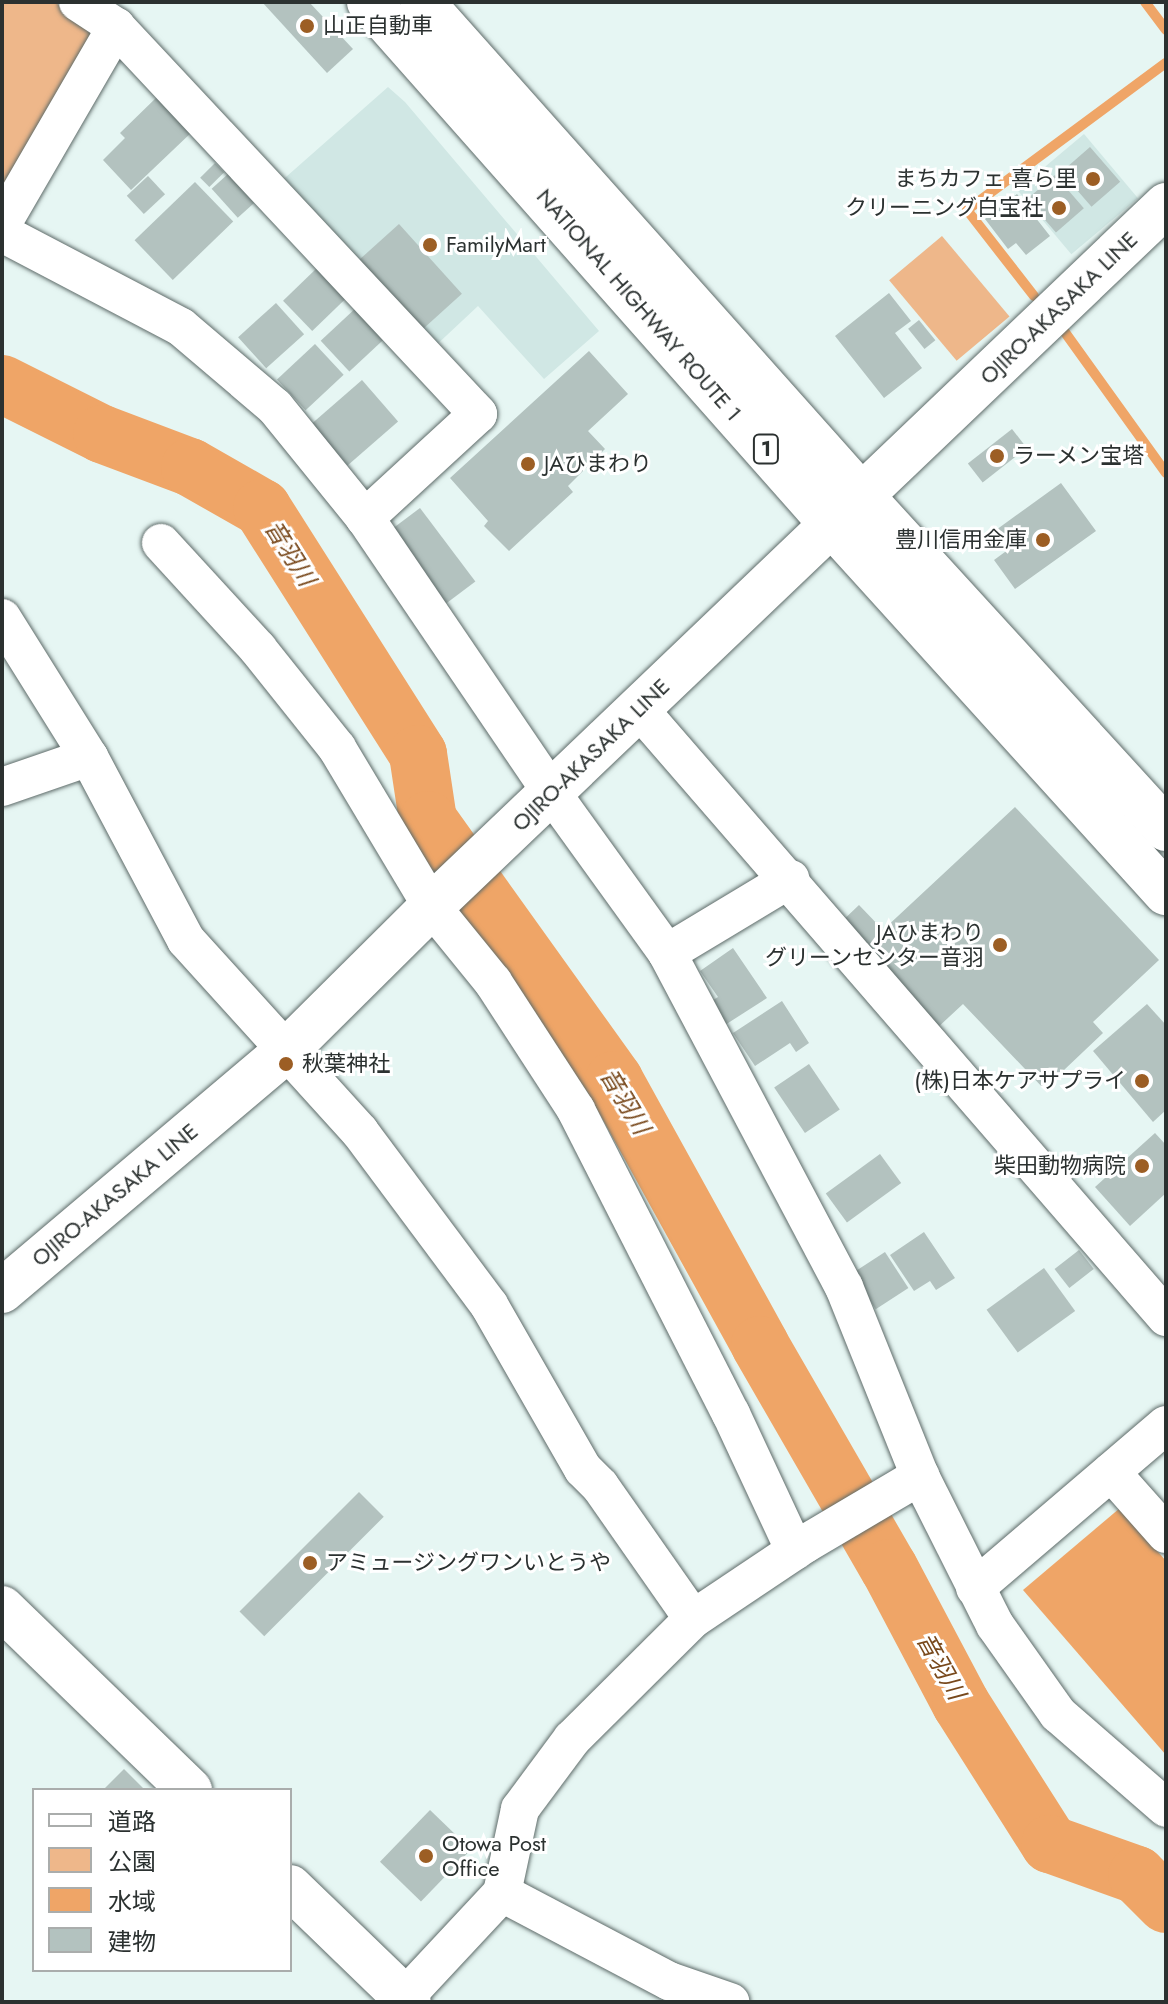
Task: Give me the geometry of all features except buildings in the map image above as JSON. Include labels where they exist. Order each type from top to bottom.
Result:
[{"type":"main road","name":"NATIONAL HIGHWAY ROUTE 1","points":[[369,2],[847,511],[1166,829]]},
{"type":"main road","name":"NATIONAL HIGHWAY ROUTE 1","points":[[422,2],[1166,893]]},
{"type":"main road","name":"OJIRO-AKASAKA LINE","points":[[2,1291],[286,1051],[551,792],[1166,205]]},
{"type":"main road","points":[[2,1608],[188,1788]]},
{"type":"main road","points":[[292,1889],[403,2001]]},
{"type":"street","points":[[78,2],[116,27],[478,414],[365,518]]},
{"type":"street","points":[[2,224],[116,27]]},
{"type":"street","points":[[2,233],[181,327],[275,407],[365,518],[551,792],[667,953],[844,1287],[913,1479],[995,1625],[1058,1714],[1166,1808]]},
{"type":"street","points":[[161,543],[258,649],[337,748],[436,903],[493,982],[576,1110],[800,1547]]},
{"type":"street","points":[[2,618],[89,757],[186,940],[360,1132],[489,1305],[583,1469],[600,1486],[693,1619]]},
{"type":"street","points":[[639,709],[790,879],[1166,1317]]},
{"type":"street","points":[[2,787],[89,757]]},
{"type":"street","points":[[667,953],[790,879]]},
{"type":"street","points":[[975,1588],[1166,1425]]},
{"type":"street","points":[[1111,1472],[1166,1534]]},
{"type":"street","points":[[403,2001],[502,1893],[520,1809],[572,1739],[693,1619],[800,1547],[913,1479]]},
{"type":"street","points":[[502,1893],[669,1981],[730,2002]]},
{"type":"shaded area","name":"FamilyMart","points":[[388,87],[405,102],[599,331],[544,379],[478,306],[431,350],[278,184]]},
{"type":"shaded area","points":[[1084,134],[1138,198],[1071,254],[1017,190]]},
{"type":"green space","points":[[2,2],[54,2],[91,25],[95,37],[2,203]]},
{"type":"green space","points":[[942,236],[1009,316],[957,361],[889,280]]},
{"type":"water","points":[[1120,1508],[1166,1561],[1166,1755],[1023,1590]]},
{"type":"waterway","points":[[1145,2],[1166,30]]},
{"type":"waterway","points":[[1034,296],[967,210],[1166,63]]},
{"type":"waterway","points":[[1064,331],[1166,473]]},
{"type":"waterway","name":"音羽川","points":[[2,384],[102,434],[190,467],[262,508],[418,754],[428,820],[614,1080],[760,1345],[889,1568],[961,1704],[1050,1844],[1137,1875],[1166,1904]]},
{"type":"place","name":"山正自動車","points":[[307,26]]},
{"type":"place","name":"まちカフェ 喜ら里","points":[[1093,179]]},
{"type":"place","name":"クリーニング白宝社","points":[[1059,208]]},
{"type":"place","name":"FamilyMart","points":[[430,245]]},
{"type":"place","name":"ラーメン宝塔","points":[[997,456]]},
{"type":"place","name":"JAひまわり","points":[[528,464]]},
{"type":"place","name":"豊川信用金庫","points":[[1043,540]]},
{"type":"place","name":"JAひまわり グリーンセンター音羽","points":[[1000,945]]},
{"type":"place","name":"秋葉神社","points":[[286,1064]]},
{"type":"place","name":"(株)日本ケアサプライ","points":[[1142,1081]]},
{"type":"place","name":"柴田動物病院","points":[[1142,1166]]},
{"type":"place","name":"アミュージングワンいとうや","points":[[310,1563]]},
{"type":"place","name":"Otowa Post Office","points":[[426,1856]]}]
